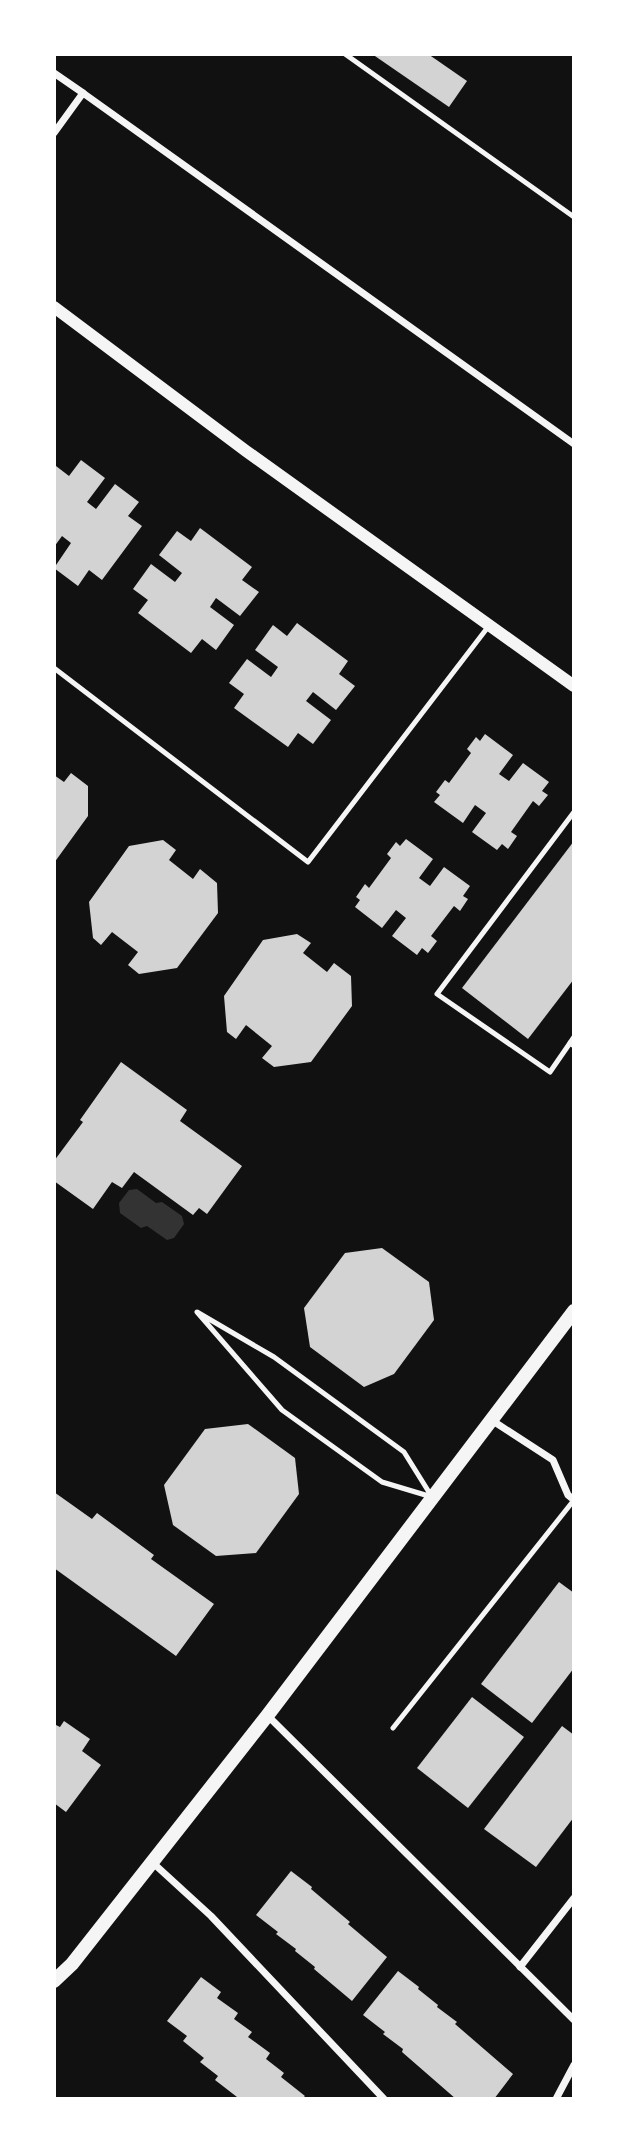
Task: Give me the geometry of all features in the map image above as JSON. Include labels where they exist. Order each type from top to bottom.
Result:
[{"type":"main road","points":[[54,1981],[72,1964],[267,1716],[574,1312]]},
{"type":"street","points":[[54,73],[574,444]]},
{"type":"street","points":[[54,133],[83,93]]},
{"type":"street","points":[[54,307],[246,451],[574,686]]},
{"type":"street","points":[[493,1421],[553,1460],[568,1495],[574,1500]]},
{"type":"street","points":[[267,1716],[574,2020]]},
{"type":"street","points":[[152,1861],[211,1916],[384,2099]]},
{"type":"street","points":[[520,1967],[574,1898]]},
{"type":"street","points":[[556,2099],[574,2065]]},
{"type":"lane","points":[[345,54],[574,217]]},
{"type":"lane","points":[[54,668],[308,862],[489,626]]},
{"type":"lane","points":[[572,1042],[550,1072],[437,994],[574,812]]},
{"type":"lane","points":[[197,1312],[274,1357],[404,1452],[432,1497],[382,1482],[282,1410],[197,1312]]},
{"type":"lane","points":[[393,1728],[574,1500]]},
{"type":"shaded area","points":[[137,1189],[156,1203],[162,1202],[182,1216],[184,1224],[174,1238],[167,1240],[147,1226],[141,1228],[120,1213],[119,1203],[129,1190]]},
{"type":"building","points":[[372,54],[428,54],[467,81],[449,107]]},
{"type":"building","points":[[81,460],[105,478],[87,502],[96,509],[115,484],[139,502],[128,516],[142,526],[102,580],[89,570],[78,586],[54,568],[71,543],[62,536],[54,547],[54,468],[56,466],[69,476]]},
{"type":"building","points":[[200,528],[252,567],[242,580],[259,592],[240,616],[216,598],[210,607],[234,625],[216,650],[202,639],[191,653],[138,613],[148,600],[133,589],[151,564],[175,582],[182,573],[159,555],[177,531],[191,541]]},
{"type":"building","points":[[297,623],[348,661],[339,674],[355,686],[336,710],[313,692],[306,701],[331,720],[313,744],[298,733],[288,747],[234,708],[244,694],[229,683],[247,659],[271,677],[278,667],[255,650],[273,625],[287,636]]},
{"type":"building","points":[[485,734],[513,755],[499,774],[509,781],[523,763],[549,782],[542,791],[548,795],[539,806],[533,801],[511,832],[517,836],[508,849],[502,844],[497,850],[472,832],[486,813],[475,805],[463,823],[434,802],[440,795],[436,792],[445,780],[449,783],[471,753],[467,749],[476,737],[480,741]]},
{"type":"building","points":[[71,773],[88,786],[88,816],[54,863],[54,775],[64,782]]},
{"type":"building","points":[[406,839],[433,859],[419,878],[430,886],[444,867],[470,886],[463,896],[468,899],[460,911],[454,906],[431,936],[437,941],[428,953],[422,948],[417,955],[392,936],[406,918],[396,910],[382,928],[355,907],[360,900],[356,897],[365,884],[369,888],[391,858],[387,854],[396,842],[400,846]]},
{"type":"building","points":[[163,840],[176,850],[169,860],[193,879],[200,869],[217,883],[218,913],[177,968],[139,974],[128,965],[138,952],[112,932],[101,945],[93,938],[89,902],[129,846]]},
{"type":"building","points":[[574,841],[574,979],[528,1039],[462,988]]},
{"type":"building","points":[[297,934],[311,943],[303,953],[327,972],[334,963],[351,976],[352,1006],[311,1062],[274,1067],[262,1058],[272,1046],[246,1025],[236,1039],[227,1032],[224,996],[263,940]]},
{"type":"building","points":[[121,1062],[187,1110],[180,1121],[242,1166],[207,1214],[199,1208],[193,1215],[134,1172],[122,1188],[112,1182],[93,1209],[54,1181],[54,1161],[83,1122],[80,1120]]},
{"type":"building","points":[[382,1248],[429,1282],[434,1320],[394,1374],[364,1387],[310,1347],[304,1308],[345,1253]]},
{"type":"building","points":[[248,1424],[295,1458],[299,1494],[256,1553],[216,1556],[173,1525],[164,1485],[205,1429]]},
{"type":"building","points":[[54,1492],[92,1519],[97,1513],[154,1555],[151,1559],[214,1604],[176,1656],[54,1568]]},
{"type":"building","points":[[559,1582],[574,1593],[574,1668],[532,1723],[481,1684]]},
{"type":"building","points":[[472,1697],[524,1737],[468,1808],[417,1768]]},
{"type":"building","points":[[64,1721],[90,1739],[82,1751],[101,1765],[66,1812],[54,1803],[54,1724],[60,1727]]},
{"type":"building","points":[[562,1726],[574,1735],[574,1817],[536,1867],[484,1829]]},
{"type":"building","points":[[291,1871],[387,1957],[352,2001],[256,1915]]},
{"type":"building","points":[[398,1971],[513,2074],[494,2099],[456,2099],[402,2052],[403,2049],[383,2034],[385,2032],[363,2015]]},
{"type":"building","points":[[201,1977],[221,1992],[217,1998],[238,2013],[234,2019],[252,2032],[248,2037],[270,2053],[266,2059],[284,2073],[281,2077],[305,2096],[302,2099],[236,2099],[237,2097],[215,2080],[218,2076],[200,2062],[204,2058],[183,2041],[187,2036],[167,2021]]}]
